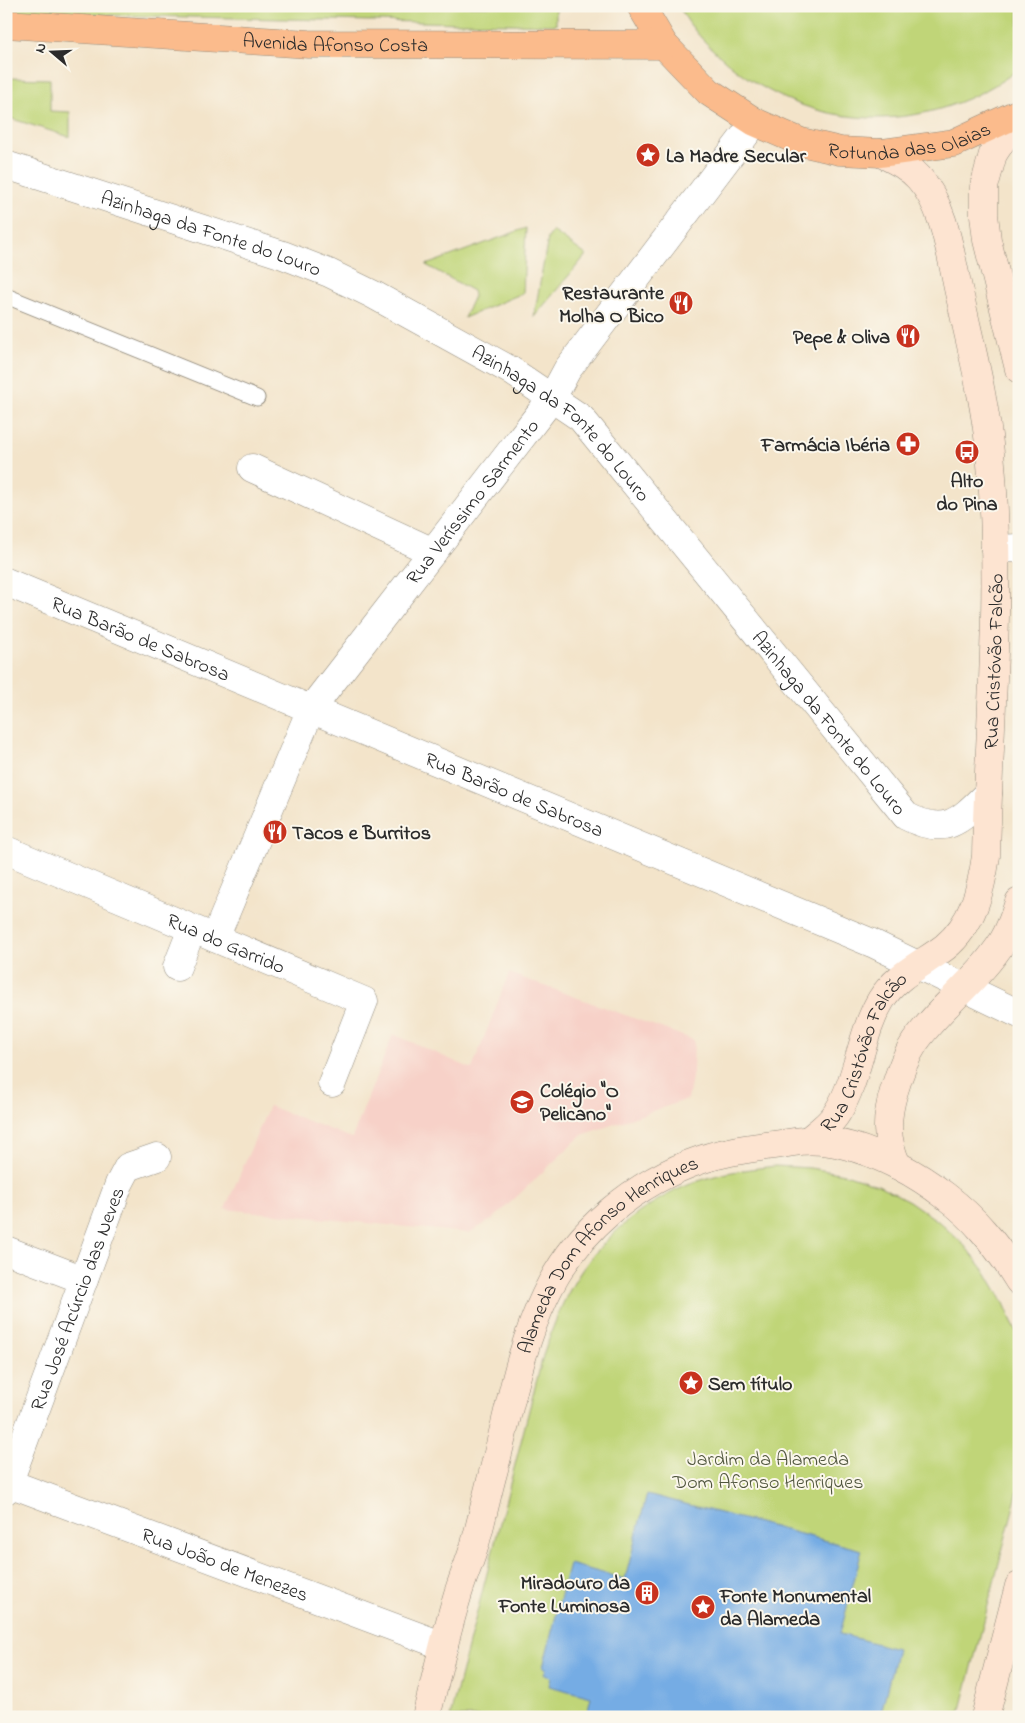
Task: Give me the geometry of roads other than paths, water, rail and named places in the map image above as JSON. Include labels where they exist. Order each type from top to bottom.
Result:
[{"type":"main road","name":"Rotunda das Olaias","points":[[641,6],[664,45],[709,92],[755,122],[800,142],[840,151],[881,153],[954,143],[1019,114]]},
{"type":"main road","name":"Avenida Afonso Costa","points":[[6,24],[310,44],[664,45]]},
{"type":"main road","points":[[1019,114],[993,154],[984,187],[984,215],[988,240],[1019,369]]},
{"type":"main road","name":"Rua Cristóvão Falcão","points":[[810,1139],[837,1114],[845,1098],[868,1026],[882,998],[917,965],[945,947],[962,929],[973,910],[982,884],[986,856],[988,793],[1007,549],[990,461],[982,404],[942,224],[930,193],[918,177],[900,162],[881,153]]},
{"type":"main road","name":"Rua Cristóvão Falcão","points":[[897,1165],[887,1138],[887,1123],[890,1105],[904,1060],[933,1019],[964,988],[1003,940],[1019,902]]},
{"type":"main road","name":"Alameda Dom Afonso Henriques","points":[[426,1717],[457,1597],[475,1544],[525,1349],[544,1296],[562,1265],[584,1236],[611,1210],[640,1189],[672,1171],[706,1158],[741,1150],[810,1139],[849,1147],[897,1165],[954,1203],[982,1229],[1006,1259],[1019,1281]]},
{"type":"main road","points":[[985,1717],[1019,1586]]},
{"type":"street","name":"Rua Veríssimo Sarmento","points":[[311,709],[552,398],[568,370],[755,122]]},
{"type":"street","name":"Azinhaga da Fonte do Louro","points":[[6,165],[284,255],[329,273],[374,295],[510,370],[581,418],[906,816],[923,825],[937,826],[951,823],[965,815],[988,793]]},
{"type":"street","points":[[252,468],[433,552]]},
{"type":"street","name":"Rua Barão de Sabrosa","points":[[6,582],[872,943],[1019,1014]]},
{"type":"street","points":[[177,967],[204,934],[311,709]]},
{"type":"street","name":"Rua do Garrido","points":[[6,850],[364,1001],[332,1083]]},
{"type":"street","name":"Rua José Acúrcio das Neves","points":[[7,1485],[128,1167],[157,1157]]},
{"type":"street","points":[[6,1250],[84,1280]]},
{"type":"street","name":"Rua João de Menezes","points":[[7,1485],[444,1646]]},
{"type":"lane","points":[[6,296],[256,398]]},
{"type":"water","name":"Fonte Monumental da Alameda","points":[[647,1494],[862,1550],[840,1634],[897,1649],[880,1717],[586,1717],[591,1697],[549,1686],[551,1677],[544,1675],[546,1668],[543,1667],[569,1564],[625,1579]]},
{"type":"place","name":"La Madre Secular","points":[[648,155]]},
{"type":"place","name":"Restaurante Molha O Bico","points":[[681,303]]},
{"type":"place","name":"Pepe & Oliva","points":[[908,336]]},
{"type":"place","name":"Farmácia Ibéria","points":[[908,444]]},
{"type":"place","name":"Alto do Pina","points":[[967,452]]},
{"type":"place","name":"Tacos e Burritos","points":[[275,832]]},
{"type":"place","name":"Colégio \"O Pelicano\"","points":[[522,1102]]},
{"type":"place","name":"Sem título","points":[[691,1383]]},
{"type":"place","name":"Miradouro da Fonte Luminosa","points":[[647,1593]]},
{"type":"place","name":"Fonte Monumental da Alameda","points":[[703,1607]]},
{"type":"park label","name":"Jardim da Alameda Dom Afonso Henriques","points":[[768,1470]]}]
